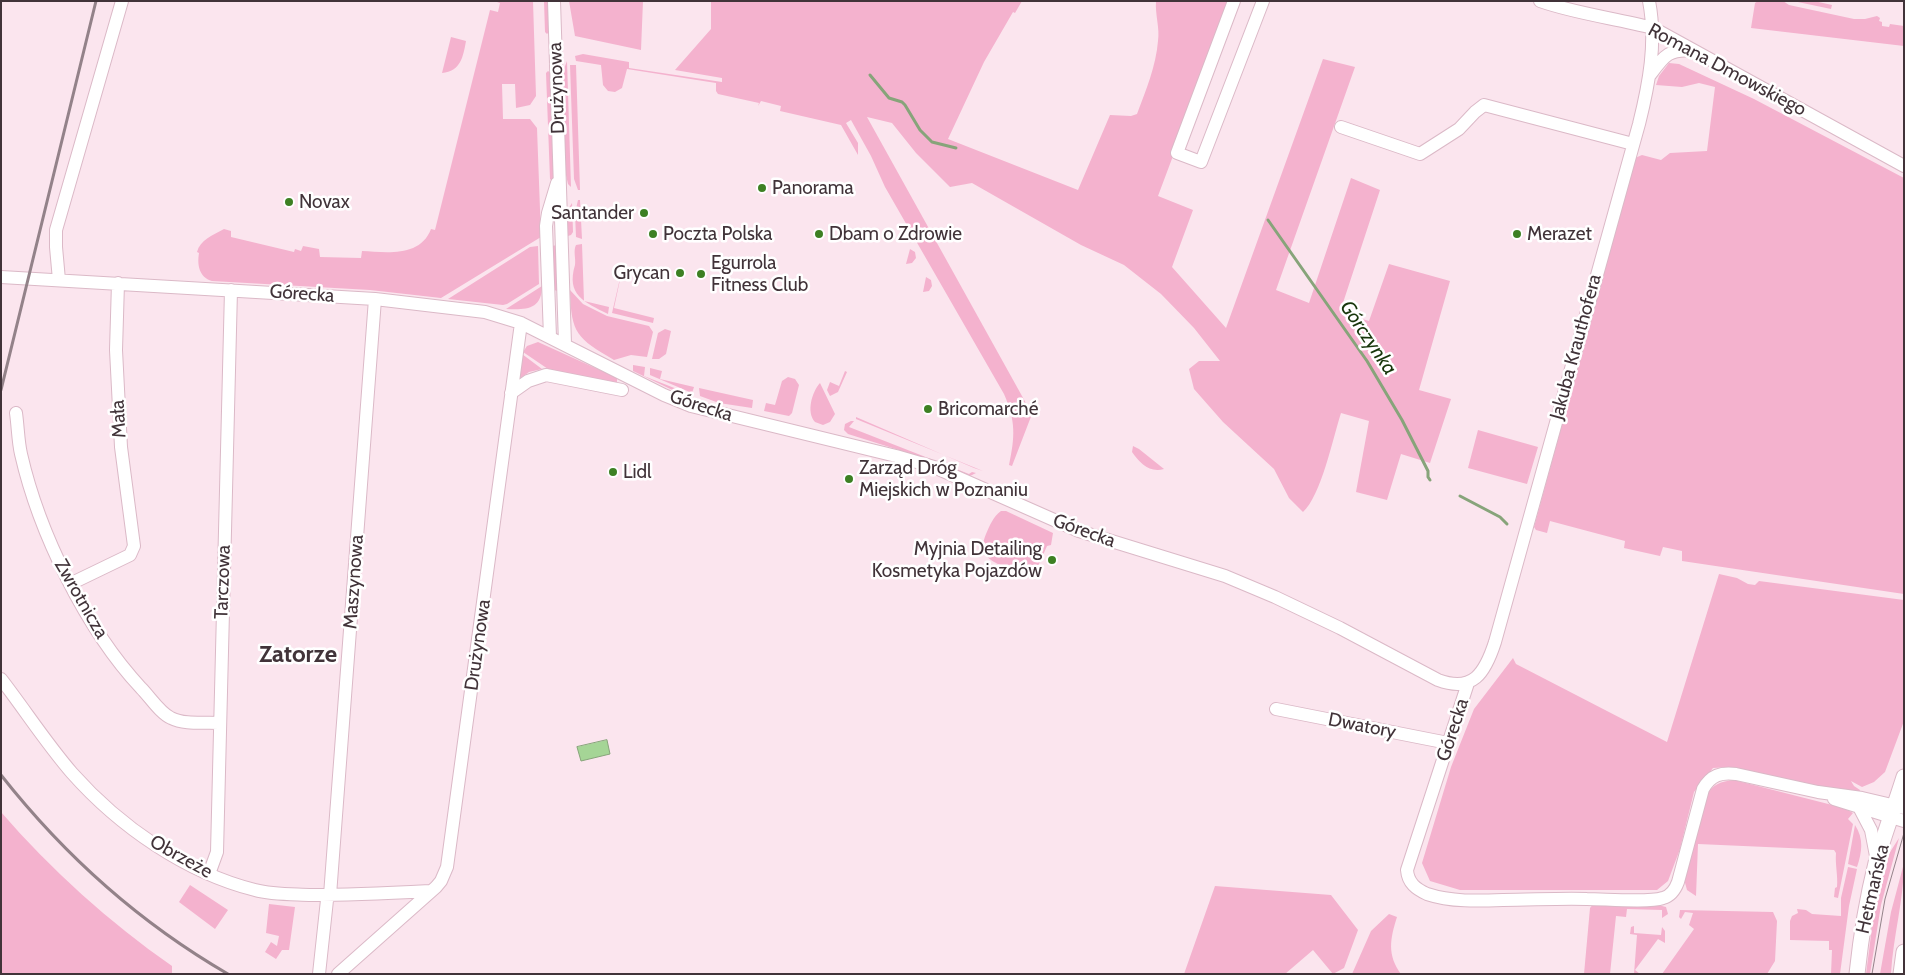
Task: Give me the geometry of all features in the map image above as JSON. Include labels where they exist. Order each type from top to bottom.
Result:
[{"type":"main road","name":"Hetmańska","points":[[1857,974],[1866,906],[1877,860],[1898,813],[1904,777]]},
{"type":"main road","points":[[1901,974],[1904,952]]},
{"type":"street","points":[[59,280],[56,230],[122,1]]},
{"type":"street","name":"Drużynowa","points":[[554,1],[565,344]]},
{"type":"street","points":[[1234,1],[1177,153],[1202,162],[1263,1]]},
{"type":"street","name":"Romana Dmowskiego","points":[[1540,1],[1569,11],[1622,20],[1653,28],[1904,166]]},
{"type":"street","name":"Jakuba Krauthofera","points":[[1468,683],[1479,675],[1495,642],[1633,144],[1648,77],[1653,28],[1648,1]]},
{"type":"street","points":[[1648,77],[1668,54],[1684,50],[1696,52]]},
{"type":"street","points":[[1341,127],[1420,154],[1459,130],[1484,105],[1633,144]]},
{"type":"street","name":"Drużynowa","points":[[550,337],[546,226],[550,206],[560,176]]},
{"type":"street","name":"Górecka","points":[[1,277],[375,299],[485,312],[521,323],[664,395],[691,406],[928,465],[1079,532],[1225,576],[1315,616],[1438,680],[1450,684],[1468,683],[1407,870],[1408,880],[1417,889],[1429,894],[1450,899],[1489,900],[1662,899],[1672,893],[1676,887],[1701,794],[1706,784],[1712,778],[1723,773],[1818,792],[1840,794],[1898,813]]},
{"type":"street","name":"Mała","points":[[70,584],[132,553],[134,542],[125,487],[120,438],[116,350],[118,283]]},
{"type":"street","name":"Tarczowa","points":[[209,874],[217,852],[230,290]]},
{"type":"street","name":"Maszynowa","points":[[319,974],[327,900],[330,895],[375,299]]},
{"type":"street","name":"Drużynowa","points":[[338,974],[441,881],[447,867],[521,323]]},
{"type":"street","points":[[512,392],[528,381],[546,375],[622,390]]},
{"type":"street","name":"Zwrotnicza","points":[[16,413],[21,454],[38,514],[50,545],[93,623],[136,683],[168,717],[178,721],[219,723]]},
{"type":"street","name":"Obrzeże","points":[[1,679],[73,773],[116,816],[169,854],[209,874],[257,891],[295,894],[330,895],[430,891]]},
{"type":"street","name":"Dwatory","points":[[1276,709],[1448,743]]},
{"type":"street","name":"Górecka","points":[[1818,792],[1859,808],[1898,813]]},
{"type":"street","points":[[1859,808],[1873,835],[1877,860]]},
{"type":"shaded area","points":[[494,1],[533,1],[536,96],[530,105],[516,108],[515,84],[502,84],[503,119],[530,119],[537,128],[541,237],[441,298],[370,290],[212,281],[204,277],[200,270],[198,262],[199,253],[197,252],[201,244],[208,238],[224,229],[231,231],[231,237],[294,252],[295,249],[301,251],[303,246],[319,249],[320,257],[361,258],[362,251],[391,252],[410,249],[419,245],[431,229],[435,230],[490,10],[498,12],[500,3]]},
{"type":"shaded area","points":[[544,1],[548,1],[549,32],[547,34],[545,32]]},
{"type":"shaded area","points":[[569,1],[643,1],[641,50],[575,36]]},
{"type":"shaded area","points":[[711,1],[1022,1],[1015,13],[1013,12],[984,62],[948,139],[1078,190],[1110,115],[1131,116],[1137,114],[1150,78],[1157,50],[1156,1],[1231,1],[1158,196],[1193,210],[1172,267],[1226,328],[1323,59],[1355,67],[1276,290],[1309,303],[1351,178],[1380,190],[1340,312],[1369,321],[1389,264],[1450,281],[1419,390],[1451,399],[1430,463],[1401,454],[1387,500],[1356,492],[1369,421],[1341,413],[1321,480],[1303,512],[1289,498],[1274,469],[1223,422],[1194,389],[1189,369],[1199,361],[1220,361],[1194,328],[1161,294],[1124,265],[1081,245],[972,183],[950,187],[916,153],[892,123],[867,117],[1032,414],[1012,466],[1009,465],[1013,429],[1011,413],[1004,394],[885,187],[871,156],[851,120],[846,123],[858,143],[858,155],[841,125],[780,111],[781,106],[761,101],[758,106],[759,103],[718,94],[716,83],[627,69],[622,88],[615,92],[608,91],[603,85],[601,65],[576,61],[575,56],[583,54],[629,62],[629,68],[722,82],[722,78],[675,70],[711,29]]},
{"type":"shaded area","points":[[1758,1],[1783,1],[1789,5],[1854,19],[1877,16],[1880,18],[1879,21],[1882,22],[1882,26],[1889,27],[1890,24],[1904,26],[1904,46],[1751,28],[1755,3]]},
{"type":"shaded area","points":[[1793,1],[1814,1],[1832,5],[1831,9]]},
{"type":"shaded area","points":[[451,37],[466,41],[464,52],[457,66],[448,72],[442,73]]},
{"type":"shaded area","points":[[567,61],[571,187],[568,184],[566,175],[562,74]]},
{"type":"shaded area","points":[[1669,63],[1679,64],[1754,99],[1904,178],[1904,594],[1682,561],[1682,551],[1663,547],[1660,556],[1624,548],[1625,541],[1550,521],[1547,533],[1536,530],[1534,527],[1635,158],[1642,155],[1661,160],[1670,153],[1707,151],[1715,87],[1699,83],[1682,87],[1656,85],[1659,76]]},
{"type":"shaded area","points":[[570,65],[576,65],[580,190],[578,190],[574,179]]},
{"type":"shaded area","points":[[548,71],[551,73],[555,179],[552,181],[550,179],[546,73]]},
{"type":"shaded area","points":[[578,200],[580,200],[582,239],[576,237],[575,213]]},
{"type":"shaded area","points":[[572,203],[573,232],[568,236],[567,211]]},
{"type":"shaded area","points":[[582,244],[584,301],[575,291],[573,284],[575,247]]},
{"type":"shaded area","points":[[557,245],[558,290],[556,291],[554,289],[552,246]]},
{"type":"shaded area","points":[[538,246],[539,284],[507,304],[448,299],[530,247]]},
{"type":"shaded area","points":[[910,249],[915,252],[916,258],[912,263],[906,264]]},
{"type":"shaded area","points":[[624,261],[614,308],[654,318],[653,323],[612,313]]},
{"type":"shaded area","points":[[926,277],[931,280],[932,286],[929,291],[923,292]]},
{"type":"shaded area","points":[[542,286],[539,300],[536,304],[520,309],[506,309]]},
{"type":"shaded area","points":[[570,290],[583,304],[607,316],[649,326],[653,332],[647,357],[631,355],[614,360],[584,340],[575,326],[572,316]]},
{"type":"shaded area","points":[[585,301],[609,307],[608,314],[591,306]]},
{"type":"shaded area","points":[[665,329],[671,331],[666,354],[659,359],[652,359],[658,333]]},
{"type":"shaded area","points":[[538,342],[617,378],[617,382],[612,384],[548,369],[523,352],[527,346]]},
{"type":"shaded area","points":[[522,354],[542,369],[529,372],[521,378],[519,377]]},
{"type":"shaded area","points":[[633,365],[645,367],[644,376],[692,395],[691,399],[633,371]]},
{"type":"shaded area","points":[[650,368],[662,371],[660,379],[694,387],[692,393],[650,375]]},
{"type":"shaded area","points":[[845,371],[847,372],[838,392],[830,396],[827,390],[830,382],[839,386]]},
{"type":"shaded area","points":[[788,377],[795,379],[799,385],[792,413],[789,416],[764,411],[766,403],[775,405],[782,381]]},
{"type":"shaded area","points":[[820,383],[835,414],[830,422],[823,425],[815,422],[811,413],[811,402]]},
{"type":"shaded area","points":[[699,388],[753,400],[752,408],[719,403],[700,396]]},
{"type":"shaded area","points":[[856,417],[944,455],[856,419]]},
{"type":"shaded area","points":[[854,421],[849,427],[969,474],[972,472],[976,473],[970,476],[940,463],[848,434],[844,430],[845,424]]},
{"type":"shaded area","points":[[1478,430],[1538,447],[1527,484],[1468,468]]},
{"type":"shaded area","points":[[1133,446],[1164,469],[1154,470],[1145,466],[1132,452]]},
{"type":"shaded area","points":[[1001,511],[1006,511],[1053,533],[1051,545],[1047,546],[1035,573],[997,564],[985,553],[983,545],[986,534],[990,524]]},
{"type":"shaded area","points":[[1719,574],[1755,585],[1759,581],[1904,600],[1904,721],[1885,772],[1874,782],[1862,787],[1851,781],[1860,790],[1859,793],[1730,767],[1713,768],[1694,792],[1680,849],[1668,881],[1657,890],[1460,890],[1430,881],[1422,863],[1451,767],[1474,709],[1513,658],[1516,664],[1667,742]]},
{"type":"shaded area","points":[[607,740],[610,754],[581,761],[577,747]]},
{"type":"shaded area","points":[[1734,780],[1844,808],[1853,813],[1848,819],[1853,824],[1838,898],[1834,897],[1837,883],[1836,853],[1834,850],[1698,844],[1696,896],[1687,890],[1684,879],[1706,796],[1717,784]]},
{"type":"shaded area","points":[[1,812],[60,875],[126,932],[172,966],[172,974],[1,974]]},
{"type":"shaded area","points":[[1855,825],[1860,835],[1861,846],[1857,867],[1848,864]]},
{"type":"shaded area","points":[[1899,838],[1881,905],[1870,974],[1866,974],[1874,912],[1885,860]]},
{"type":"shaded area","points":[[1904,863],[1904,877],[1891,974],[1880,974],[1891,912]]},
{"type":"shaded area","points":[[1848,867],[1857,869],[1849,906],[1840,974],[1831,974],[1832,950],[1829,950],[1829,941],[1790,940],[1790,921],[1792,916],[1798,913],[1797,909],[1806,910],[1812,914],[1841,916],[1841,898]]},
{"type":"shaded area","points":[[190,885],[228,910],[215,929],[179,902]]},
{"type":"shaded area","points":[[1215,886],[1331,895],[1358,930],[1344,968],[1333,974],[1313,950],[1285,974],[1184,974]]},
{"type":"shaded area","points":[[1594,903],[1662,906],[1666,907],[1668,914],[1662,918],[1662,910],[1627,909],[1626,917],[1616,916],[1610,974],[1584,974],[1590,908]]},
{"type":"shaded area","points":[[269,904],[295,907],[289,950],[282,950],[276,959],[265,952],[271,942],[277,946],[279,936],[266,933]]},
{"type":"shaded area","points":[[1680,910],[1773,912],[1777,921],[1775,961],[1767,974],[1662,974],[1694,929],[1689,925],[1693,913],[1685,912],[1681,919],[1679,917]]},
{"type":"shaded area","points":[[1389,914],[1397,917],[1391,947],[1393,960],[1401,974],[1352,974],[1371,931]]},
{"type":"shaded area","points":[[1634,926],[1634,933],[1661,935],[1662,927],[1665,931],[1665,943],[1658,939],[1635,970],[1640,974],[1634,974],[1637,935],[1630,934],[1631,927]]},
{"type":"waterway","name":"Górczynka","points":[[870,75],[889,98],[902,102],[905,105],[920,130],[932,142],[956,148]]},
{"type":"waterway","name":"Górczynka","points":[[1268,220],[1367,361],[1402,420],[1428,471],[1430,480]]},
{"type":"waterway","name":"Górczynka","points":[[1460,496],[1500,517],[1507,524]]},
{"type":"tram line","points":[[1872,974],[1885,899],[1904,833]]},
{"type":"railway","points":[[1,390],[96,1]]},
{"type":"railway","points":[[1,775],[51,833],[105,885],[164,933],[228,974]]},
{"type":"place","name":"Panorama","points":[[762,188]]},
{"type":"place","name":"Novax","points":[[289,202]]},
{"type":"place","name":"Santander","points":[[644,213]]},
{"type":"place","name":"Poczta Polska","points":[[653,234]]},
{"type":"place","name":"Dbam o Zdrowie","points":[[819,234]]},
{"type":"place","name":"Merazet","points":[[1517,234]]},
{"type":"place","name":"Grycan","points":[[680,273]]},
{"type":"place","name":"Egurrola Fitness Club","points":[[701,274]]},
{"type":"place","name":"Bricomarché","points":[[928,409]]},
{"type":"place","name":"Lidl","points":[[613,472]]},
{"type":"place","name":"Zarząd Dróg Miejskich w Poznaniu","points":[[849,479]]},
{"type":"place","name":"Myjnia Detailing Kosmetyka Pojazdów","points":[[1052,560]]},
{"type":"district","name":"Zatorze","points":[[298,655]]}]
